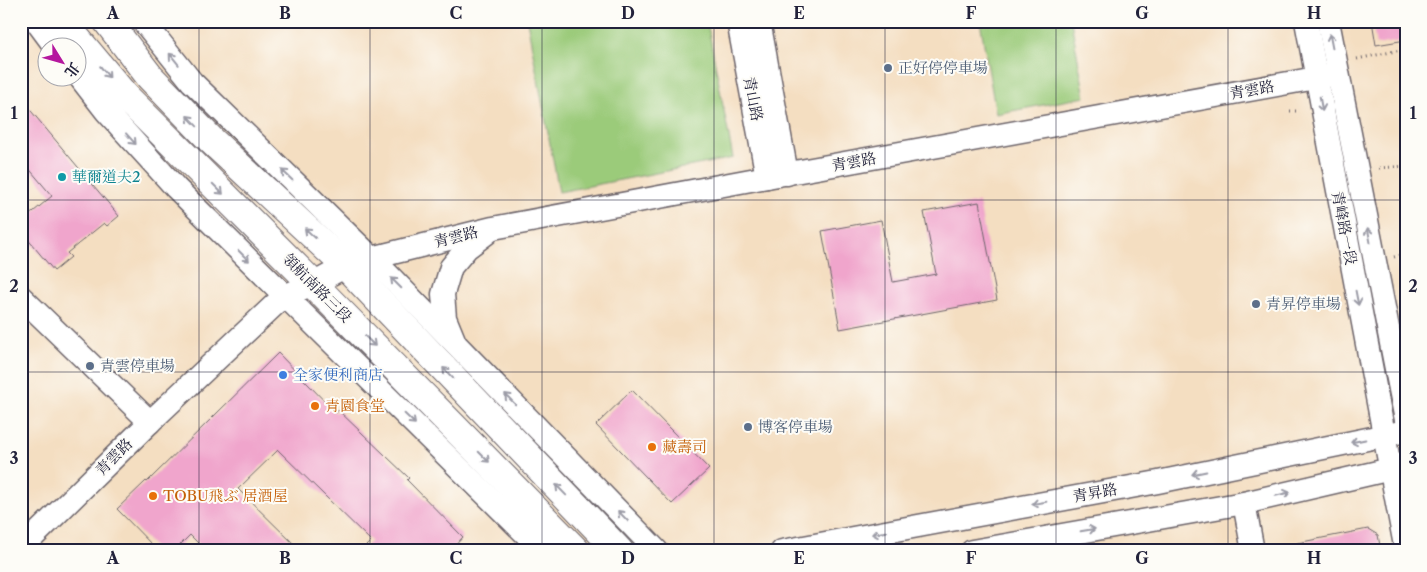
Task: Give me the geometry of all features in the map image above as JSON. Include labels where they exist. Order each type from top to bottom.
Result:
[{"type":"main road","name":"領航南路三段","points":[[62,21],[124,95],[576,551]]},
{"type":"main road","points":[[107,21],[150,77],[212,140],[346,266],[619,551]]},
{"type":"street","points":[[36,21],[49,38]]},
{"type":"street","points":[[143,21],[192,82],[372,258],[657,551]]},
{"type":"street","name":"青山路","points":[[738,21],[777,175]]},
{"type":"street","name":"青山路","points":[[759,21],[777,175]]},
{"type":"street","name":"青峰路一段","points":[[1306,21],[1336,71],[1354,282],[1395,433],[1406,551]]},
{"type":"street","name":"青峰路一段","points":[[1328,21],[1336,71],[1406,420]]},
{"type":"street","name":"青雲路","points":[[29,543],[150,422],[284,296],[313,284],[346,266],[493,228],[1336,71]]},
{"type":"street","name":"領航南路三段","points":[[88,88],[106,111],[176,188],[543,551]]},
{"type":"street","points":[[457,345],[445,318],[444,294],[451,267],[467,248],[493,228]]},
{"type":"street","points":[[21,297],[150,422]]},
{"type":"street","name":"青昇路","points":[[782,551],[1158,482],[1395,433]]},
{"type":"street","points":[[972,551],[1244,503],[1398,469]]},
{"type":"street","points":[[1244,503],[1253,551]]},
{"type":"path","points":[[1336,71],[1406,49]]},
{"type":"path","points":[[1290,111],[1299,111]]},
{"type":"path","points":[[1373,169],[1406,166]]},
{"type":"path","points":[[1390,257],[1406,254]]},
{"type":"green space","points":[[527,21],[707,21],[733,158],[559,192]]},
{"type":"green space","points":[[980,21],[1071,21],[1085,97],[996,114]]},
{"type":"building","points":[[1372,21],[1406,21],[1406,40],[1376,45]]},
{"type":"building","name":"華爾道夫2","points":[[21,99],[119,216],[107,226],[104,223],[67,253],[71,257],[54,271],[21,231],[21,222],[52,196],[21,159]]},
{"type":"building","points":[[979,202],[997,300],[840,329],[822,231],[881,220],[893,282],[936,274],[924,212]]},
{"type":"building","points":[[278,353],[336,413],[338,410],[409,478],[407,480],[463,537],[450,551],[361,551],[371,541],[278,450],[238,489],[301,551],[206,551],[190,535],[174,551],[158,551],[117,509]]},
{"type":"building","name":"藏壽司","points":[[632,390],[709,469],[672,504],[596,425]]},
{"type":"building","points":[[1368,529],[1378,535],[1381,551],[1298,551],[1297,543]]},
{"type":"place","name":"正好停停車場","points":[[888,68]]},
{"type":"place","name":"華爾道夫2","points":[[62,177]]},
{"type":"place","name":"青昇停車場","points":[[1256,304]]},
{"type":"place","name":"青雲停車場","points":[[90,366]]},
{"type":"place","name":"全家便利商店","points":[[283,375]]},
{"type":"place","name":"青園食堂","points":[[315,406]]},
{"type":"place","name":"博客停車場","points":[[748,427]]},
{"type":"place","name":"藏壽司","points":[[652,447]]},
{"type":"place","name":"TOBU飛ぶ 居酒屋","points":[[153,496]]}]
